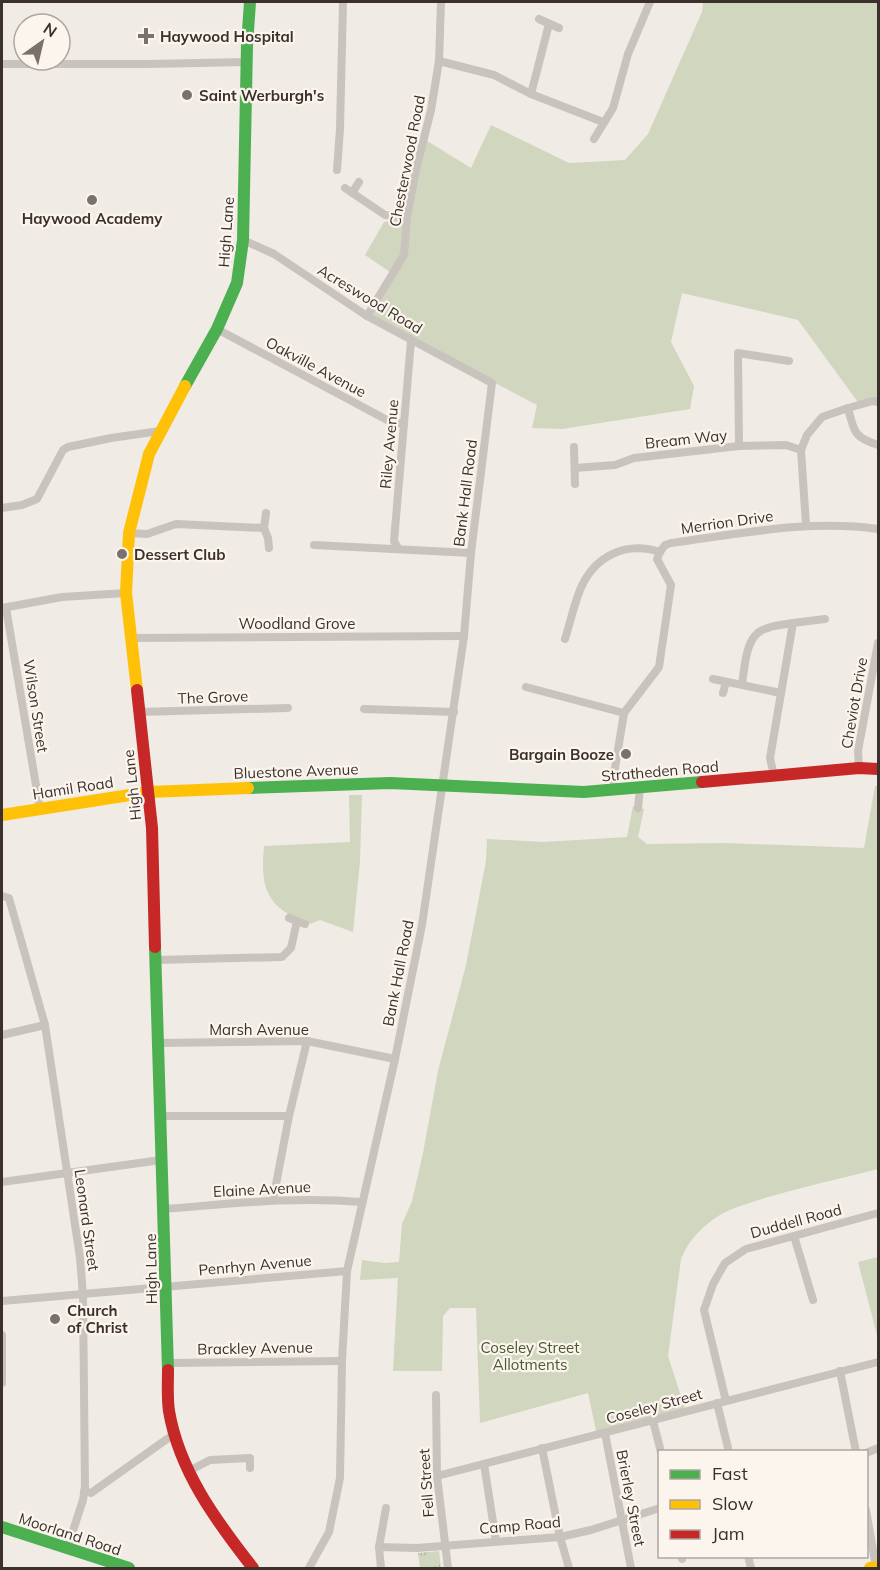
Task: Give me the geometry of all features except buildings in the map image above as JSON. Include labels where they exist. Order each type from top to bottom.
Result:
[{"type":"main road","name":"High Lane","points":[[250,2],[243,240],[237,283],[217,330],[149,454],[129,533],[126,593],[149,792],[169,1409],[174,1434],[189,1471],[237,1549],[253,1569]]},
{"type":"main road","name":"Stratheden Road","points":[[444,785],[584,792],[859,768],[879,769]]},
{"type":"main road","name":"Bluestone Avenue","points":[[149,792],[323,784],[444,785]]},
{"type":"main road","name":"Hamil Road","points":[[2,815],[149,792]]},
{"type":"main road","name":"Moorland Road","points":[[2,1527],[129,1569]]},
{"type":"street","points":[[337,170],[343,2]]},
{"type":"street","name":"Chesterwood Road","points":[[367,316],[404,255],[407,217],[431,110],[439,61],[441,2]]},
{"type":"street","points":[[594,139],[613,108],[628,54],[650,2]]},
{"type":"street","points":[[539,20],[559,28]]},
{"type":"street","points":[[531,94],[549,24]]},
{"type":"street","points":[[439,61],[494,75],[531,94],[603,122]]},
{"type":"street","points":[[2,64],[247,62]]},
{"type":"street","points":[[358,182],[349,190],[385,215],[407,217]]},
{"type":"street","name":"Acreswood Road","points":[[243,240],[274,254],[367,316],[486,379]]},
{"type":"street","name":"Oakville Avenue","points":[[217,330],[389,421],[404,424]]},
{"type":"street","name":"Riley Avenue","points":[[398,548],[394,541],[411,341]]},
{"type":"street","points":[[740,446],[738,353],[789,362]]},
{"type":"street","name":"Bank Hall Road","points":[[309,1569],[329,1532],[340,1478],[342,1361],[347,1271],[395,1059],[422,925],[444,785],[464,636],[471,553],[492,382],[486,379]]},
{"type":"street","points":[[806,525],[801,450],[807,435],[822,417],[848,408],[879,402]]},
{"type":"street","points":[[848,408],[855,433],[879,445]]},
{"type":"street","points":[[2,508],[22,505],[37,499],[63,450],[68,447],[160,431]]},
{"type":"street","name":"Bream Way","points":[[575,468],[615,465],[634,458],[740,446],[786,445],[801,450]]},
{"type":"street","points":[[574,447],[575,484]]},
{"type":"street","points":[[266,513],[264,528],[269,548]]},
{"type":"street","points":[[129,533],[147,534],[176,524],[264,528]]},
{"type":"street","name":"Merrion Drive","points":[[565,639],[580,590],[588,574],[602,561],[622,549],[647,548],[660,552],[665,545],[671,543],[806,525],[850,525],[879,529]]},
{"type":"street","points":[[314,545],[471,553]]},
{"type":"street","points":[[614,790],[614,774],[624,713],[659,667],[671,585],[657,559],[660,552]]},
{"type":"street","points":[[4,608],[62,597],[126,593]]},
{"type":"street","name":"Wilson Street","points":[[4,608],[39,809]]},
{"type":"street","points":[[742,684],[752,639],[757,632],[765,628],[825,619]]},
{"type":"street","points":[[774,776],[770,758],[793,623]]},
{"type":"street","name":"Woodland Grove","points":[[131,638],[464,636]]},
{"type":"street","name":"Cheviot Drive","points":[[859,768],[858,751],[876,668],[879,643]]},
{"type":"street","points":[[713,679],[781,693]]},
{"type":"street","points":[[723,693],[726,682]]},
{"type":"street","points":[[526,687],[624,713]]},
{"type":"street","name":"The Grove","points":[[139,712],[288,708]]},
{"type":"street","points":[[364,709],[454,712]]},
{"type":"street","points":[[638,808],[640,788]]},
{"type":"street","name":"Leonard Street","points":[[5,897],[45,1025],[68,1174],[83,1295],[84,1491],[67,1549]]},
{"type":"street","points":[[156,960],[282,957],[291,948],[297,921]]},
{"type":"street","points":[[2,1035],[45,1025]]},
{"type":"street","points":[[273,1200],[289,1116],[307,1041]]},
{"type":"street","name":"Marsh Avenue","points":[[157,1043],[307,1041],[395,1059]]},
{"type":"street","points":[[160,1116],[289,1116]]},
{"type":"street","points":[[2,1182],[161,1160]]},
{"type":"street","name":"Elaine Avenue","points":[[164,1209],[273,1200],[361,1202]]},
{"type":"street","name":"Duddell Road","points":[[729,1450],[704,1310],[712,1284],[725,1263],[746,1249],[879,1213]]},
{"type":"street","points":[[794,1236],[813,1300]]},
{"type":"street","name":"Penrhyn Avenue","points":[[2,1300],[83,1295],[347,1271]]},
{"type":"street","points":[[2,1335],[2,1383]]},
{"type":"street","name":"Brackley Avenue","points":[[169,1364],[342,1361]]},
{"type":"street","name":"Coseley Street","points":[[437,1476],[879,1362]]},
{"type":"street","points":[[840,1371],[856,1450]]},
{"type":"street","name":"Fell Street","points":[[436,1395],[437,1476],[448,1569]]},
{"type":"street","points":[[653,1421],[660,1450]]},
{"type":"street","name":"Brierley Street","points":[[604,1433],[631,1569]]},
{"type":"street","points":[[84,1491],[91,1493],[174,1434]]},
{"type":"street","points":[[542,1448],[569,1569]]},
{"type":"street","points":[[189,1471],[210,1460],[250,1458],[250,1468]]},
{"type":"street","points":[[484,1464],[496,1541]]},
{"type":"street","points":[[381,1569],[379,1547],[386,1508]]},
{"type":"street","name":"Camp Road","points":[[379,1547],[417,1548],[560,1536],[621,1521],[658,1509]]},
{"type":"street","points":[[868,1517],[875,1567]]},
{"type":"green space","points":[[703,2],[878,2],[878,402],[860,405],[798,320],[682,293],[671,342],[694,386],[690,409],[562,429],[532,428],[537,405],[367,316],[393,274],[365,255],[384,222],[407,217],[424,139],[471,168],[491,125],[569,163],[625,160],[648,134],[702,12]]},
{"type":"green space","name":"Coseley Street Allotments","points":[[875,786],[878,786],[878,1169],[733,1208],[713,1219],[692,1240],[681,1259],[668,1356],[686,1412],[597,1435],[588,1393],[480,1423],[476,1308],[450,1308],[443,1316],[442,1371],[393,1371],[398,1278],[360,1280],[362,1260],[384,1263],[399,1262],[402,1224],[412,1201],[438,1071],[466,965],[486,861],[487,839],[544,842],[627,837],[633,806],[644,809],[638,837],[647,844],[724,843],[864,848]]},
{"type":"green space","points":[[349,795],[362,795],[360,861],[353,932],[320,920],[310,924],[284,911],[269,896],[263,874],[264,846],[350,842]]},
{"type":"green space","points":[[878,1257],[878,1339],[858,1262]]},
{"type":"green space","points":[[439,1551],[441,1568],[420,1568],[418,1553]]},
{"type":"traffic: fast","points":[[185,386],[217,329],[237,283],[243,240],[250,2]]},
{"type":"traffic: fast","points":[[248,788],[390,783],[584,792],[702,782]]},
{"type":"traffic: fast","points":[[155,947],[168,1370]]},
{"type":"traffic: fast","points":[[2,1527],[129,1568]]},
{"type":"traffic: slow","points":[[137,690],[126,593],[129,533],[149,454],[185,386]]},
{"type":"traffic: slow","points":[[2,815],[149,792],[248,788]]},
{"type":"traffic: slow","points":[[870,1568],[878,1567]]},
{"type":"traffic: jam","points":[[137,690],[152,828],[155,947]]},
{"type":"traffic: jam","points":[[702,782],[859,768],[878,769]]},
{"type":"traffic: jam","points":[[168,1370],[169,1411],[174,1433],[190,1475],[213,1514],[253,1568]]},
{"type":"place","name":"Haywood Hospital","points":[[146,36]]},
{"type":"place","name":"Saint Werburgh's","points":[[187,95]]},
{"type":"place","name":"Haywood Academy","points":[[92,200]]},
{"type":"place","name":"Dessert Club","points":[[122,554]]},
{"type":"place","name":"Bargain Booze","points":[[626,754]]},
{"type":"place","name":"Church of Christ","points":[[55,1319]]}]
